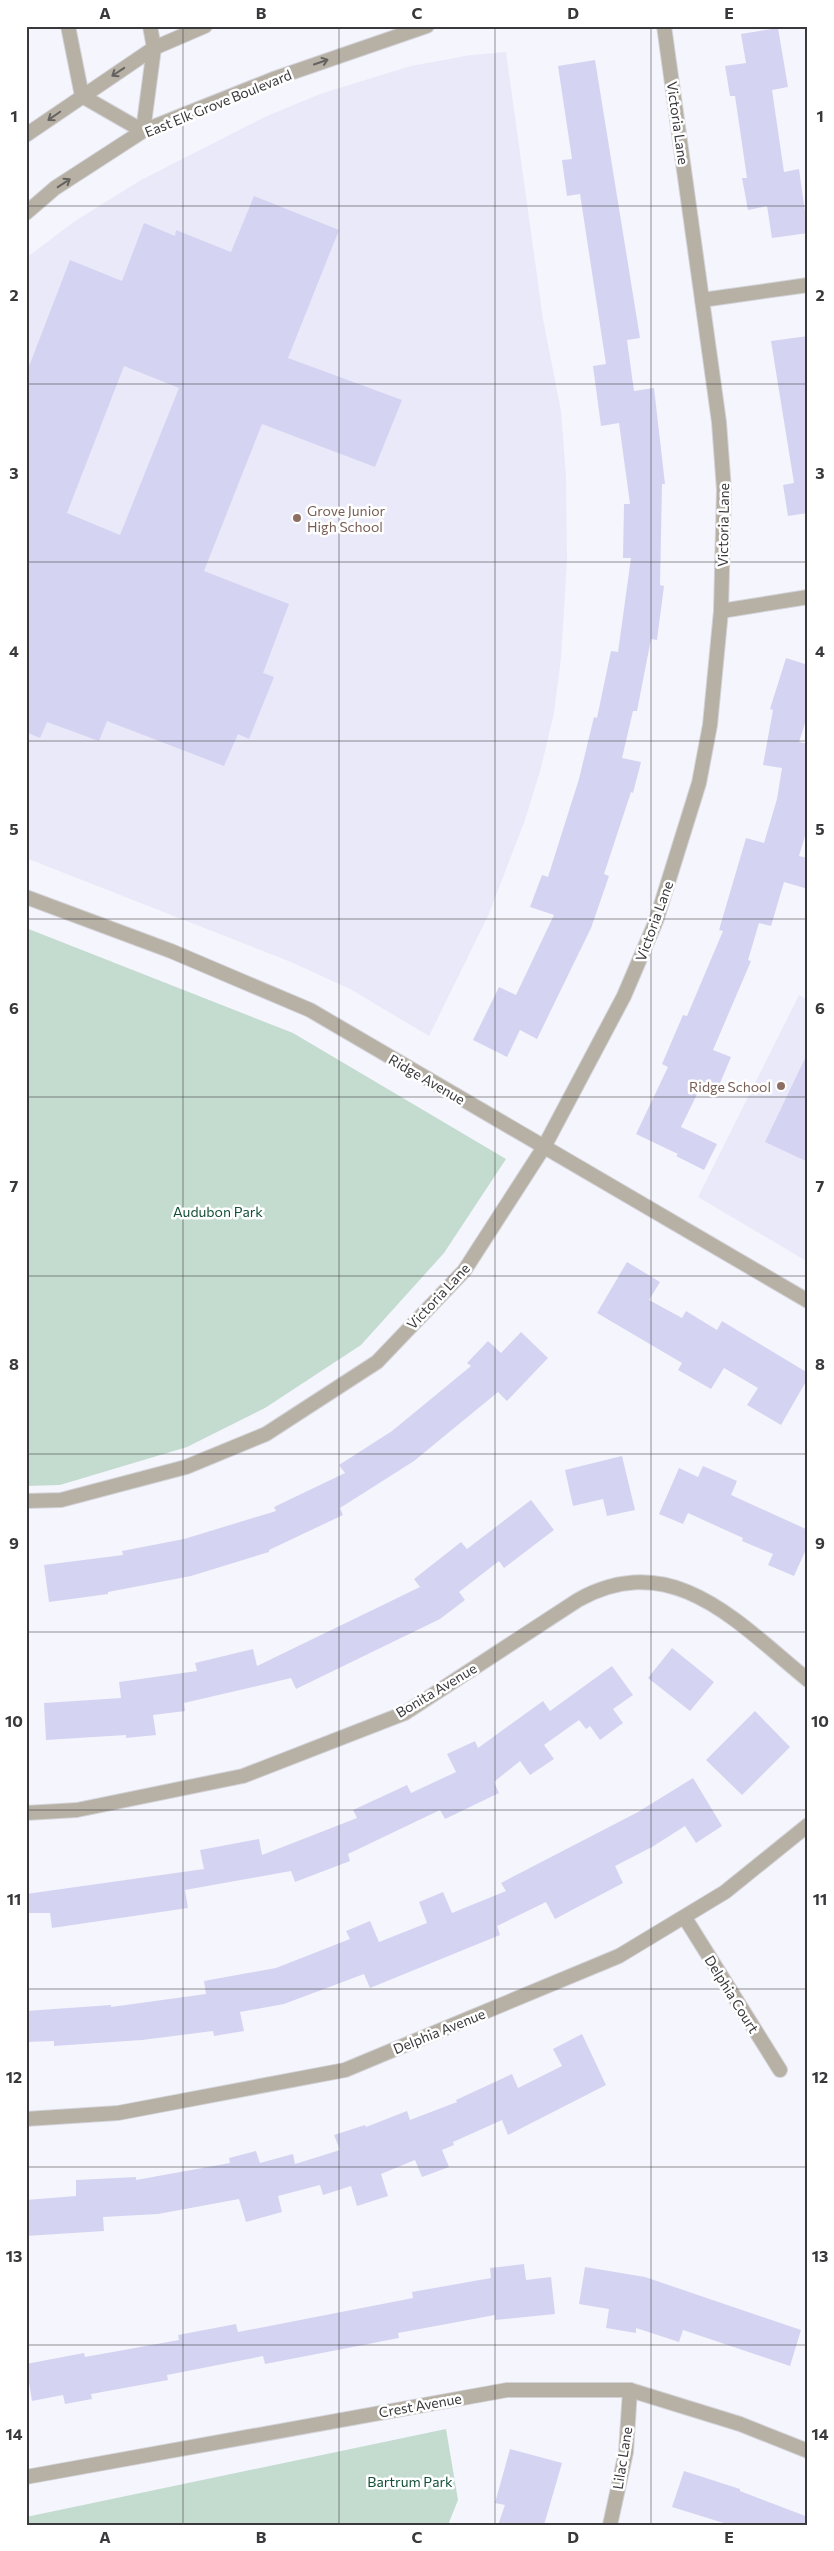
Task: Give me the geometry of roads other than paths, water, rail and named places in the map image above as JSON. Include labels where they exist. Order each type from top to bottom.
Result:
[{"type":"street","points":[[68,26],[82,96],[144,132],[154,48],[150,26]]},
{"type":"street","points":[[26,136],[154,48],[205,26]]},
{"type":"street","name":"East Elk Grove Boulevard","points":[[26,213],[55,188],[144,132],[276,78],[427,26]]},
{"type":"street","name":"Victoria Lane","points":[[26,1501],[61,1500],[186,1467],[266,1434],[377,1362],[464,1272],[544,1147],[624,996],[656,921],[699,783],[710,725],[721,611],[724,490],[719,422],[664,26]]},
{"type":"street","points":[[702,300],[808,284]]},
{"type":"street","points":[[721,611],[808,598]]},
{"type":"street","name":"Ridge Avenue","points":[[26,897],[171,951],[310,1010],[808,1301]]},
{"type":"street","name":"Bonita Avenue","points":[[26,1813],[77,1810],[243,1776],[405,1713],[578,1600],[600,1588],[623,1584],[668,1584],[692,1592],[718,1607],[808,1680]]},
{"type":"street","name":"Delphia Avenue","points":[[26,2119],[118,2113],[345,2070],[618,1956],[685,1918],[725,1892],[808,1825]]},
{"type":"street","name":"Delphia Court","points":[[685,1918],[780,2070]]},
{"type":"street","name":"Crest Avenue","points":[[26,2476],[507,2390],[630,2390],[740,2424],[808,2451]]},
{"type":"street","name":"Lilac Lane","points":[[610,2525],[626,2452],[630,2390]]},
{"type":"place","name":"Grove Junior High School","points":[[297,518]]},
{"type":"place","name":"Ridge School","points":[[781,1086]]},
{"type":"park label","name":"Audubon Park","points":[[218,1211]]},
{"type":"park label","name":"Bartrum Park","points":[[410,2481]]}]
